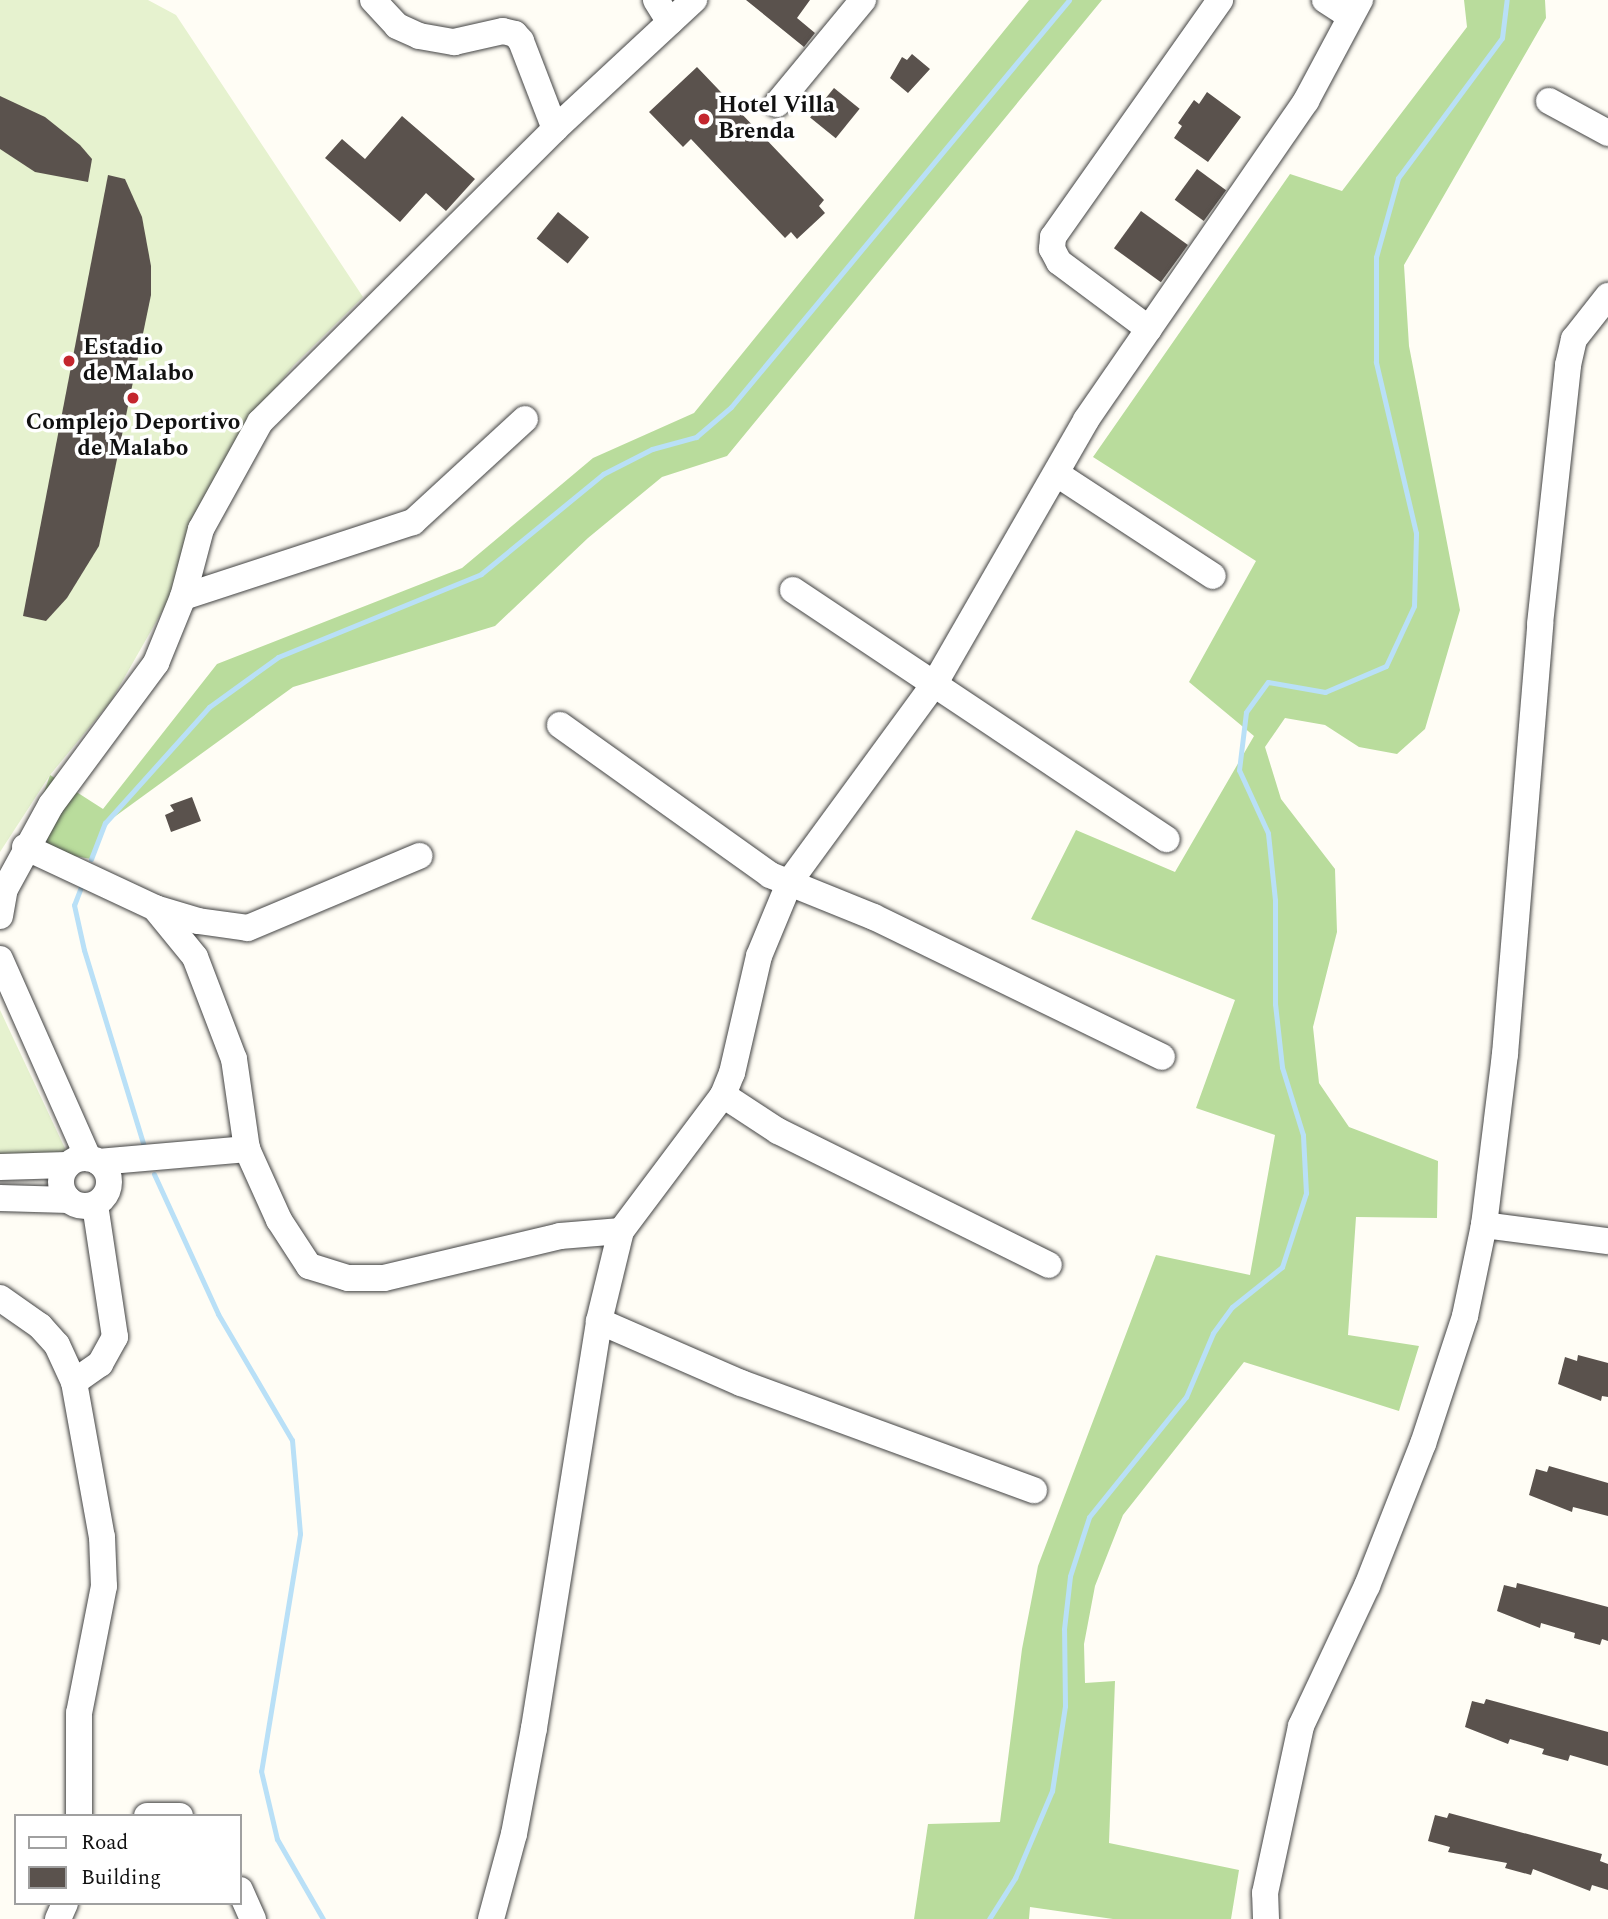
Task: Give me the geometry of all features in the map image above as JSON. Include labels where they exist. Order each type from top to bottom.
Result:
[{"type":"street","points":[[373,0],[397,26],[419,36],[454,42],[503,32],[515,34],[522,41],[555,129]]},
{"type":"street","points":[[656,0],[670,23]]},
{"type":"street","points":[[0,916],[5,889],[25,847],[77,768],[142,686],[183,597],[201,529],[260,422],[555,129],[694,0]]},
{"type":"street","points":[[777,104],[863,0]]},
{"type":"street","points":[[1149,329],[1059,262],[1052,249],[1053,237],[1220,0]]},
{"type":"street","points":[[491,1919],[514,1834],[534,1728],[599,1321],[621,1231],[723,1095],[732,1073],[759,956],[790,881],[935,683],[1086,420],[1306,101],[1331,60],[1355,8],[1325,0]]},
{"type":"street","points":[[1549,101],[1608,133]]},
{"type":"street","points":[[1266,1919],[1265,1893],[1301,1726],[1367,1586],[1423,1444],[1465,1316],[1484,1225],[1505,1054],[1540,624],[1568,365],[1574,339],[1608,296]]},
{"type":"street","points":[[183,597],[413,522],[525,419]]},
{"type":"street","points":[[1057,474],[1213,576]]},
{"type":"street","points":[[793,590],[1167,839]]},
{"type":"street","points":[[560,725],[736,853],[771,875],[874,917],[1162,1057]]},
{"type":"street","points":[[25,847],[155,908],[198,921],[248,928],[419,856]]},
{"type":"street","points":[[155,908],[195,957],[214,996],[233,1059],[247,1149],[295,1250],[309,1266],[325,1275],[384,1278],[560,1236],[621,1231]]},
{"type":"street","points":[[0,959],[84,1162],[109,1178],[108,1189],[95,1204],[85,1206],[69,1200],[0,1198]]},
{"type":"street","points":[[723,1095],[778,1131],[1049,1265]]},
{"type":"street","points":[[0,1167],[247,1149]]},
{"type":"street","points":[[69,1200],[61,1186],[84,1162]]},
{"type":"street","points":[[74,1382],[100,1364],[115,1337],[95,1204]]},
{"type":"street","points":[[1484,1225],[1582,1234],[1608,1241]]},
{"type":"street","points":[[0,1298],[40,1326],[57,1345],[74,1382],[102,1537],[104,1586],[97,1642],[82,1692],[79,1814]]},
{"type":"street","points":[[599,1321],[741,1383],[1034,1490]]},
{"type":"street","points":[[242,1895],[253,1919]]},
{"type":"green space","name":"Complejo Deportivo de Malabo","points":[[0,0],[148,0],[176,15],[363,297],[294,365],[240,432],[172,594],[111,701],[50,775],[0,852]]},
{"type":"green space","points":[[1029,0],[1102,0],[727,456],[662,477],[588,538],[495,626],[293,687],[106,823],[91,859],[25,847],[50,775],[103,809],[217,664],[462,568],[593,458],[694,413]]},
{"type":"green space","points":[[1464,0],[1545,0],[1546,18],[1404,265],[1409,346],[1460,610],[1425,729],[1397,754],[1359,747],[1325,725],[1285,718],[1265,747],[1281,799],[1335,869],[1337,932],[1313,1027],[1319,1083],[1349,1127],[1438,1161],[1437,1218],[1356,1217],[1348,1335],[1419,1346],[1399,1411],[1244,1362],[1123,1515],[1095,1586],[1084,1644],[1085,1683],[1115,1681],[1109,1843],[1239,1870],[1231,1919],[1113,1919],[1030,1907],[1029,1919],[914,1919],[928,1824],[1000,1822],[1022,1649],[1038,1566],[1156,1255],[1250,1275],[1275,1135],[1196,1108],[1235,1000],[1031,919],[1076,830],[1175,872],[1254,736],[1189,682],[1256,561],[1093,457],[1290,174],[1342,191],[1467,27]]},
{"type":"green space","points":[[0,1010],[70,1159],[67,1179],[0,1174]]},
{"type":"building","points":[[746,0],[810,0],[797,18],[815,33],[804,47]]},
{"type":"building","points":[[912,54],[930,69],[908,93],[890,78],[902,57],[907,60]]},
{"type":"building","points":[[697,67],[824,200],[819,206],[825,213],[797,239],[791,232],[785,238],[691,139],[683,147],[649,112]]},
{"type":"building","points":[[834,88],[860,109],[836,138],[810,118]]},
{"type":"building","points":[[1207,92],[1241,117],[1208,162],[1174,138],[1182,126],[1178,123],[1194,100],[1199,104]]},
{"type":"building","points":[[0,96],[45,117],[80,145],[92,159],[88,182],[35,172],[0,149]]},
{"type":"building","points":[[402,116],[475,179],[446,211],[426,193],[400,222],[325,158],[342,139],[365,159]]},
{"type":"building","points":[[1197,169],[1226,190],[1204,221],[1175,200]]},
{"type":"building","points":[[108,175],[125,179],[142,217],[151,266],[151,295],[99,546],[67,598],[46,621],[23,616]]},
{"type":"building","points":[[1141,211],[1188,245],[1161,282],[1114,248]]},
{"type":"building","points":[[558,212],[589,237],[568,264],[537,238]]},
{"type":"building","points":[[192,797],[201,821],[171,832],[165,815],[174,811],[170,805]]},
{"type":"building","points":[[1578,1355],[1608,1363],[1608,1397],[1602,1396],[1601,1401],[1558,1384],[1565,1357],[1577,1361]]},
{"type":"building","points":[[1549,1466],[1608,1483],[1608,1516],[1573,1507],[1572,1512],[1529,1495],[1536,1469],[1547,1472]]},
{"type":"building","points":[[1517,1583],[1608,1607],[1608,1641],[1602,1639],[1600,1645],[1574,1638],[1575,1633],[1541,1623],[1540,1628],[1497,1611],[1504,1585],[1516,1588]]},
{"type":"building","points":[[1486,1699],[1608,1732],[1608,1766],[1570,1755],[1568,1761],[1542,1754],[1544,1749],[1510,1739],[1508,1744],[1465,1727],[1472,1701],[1484,1704]]},
{"type":"building","points":[[1449,1813],[1602,1854],[1600,1861],[1608,1864],[1608,1890],[1592,1885],[1590,1891],[1533,1869],[1531,1875],[1505,1868],[1507,1863],[1448,1852],[1450,1847],[1428,1841],[1435,1815],[1447,1818]]},
{"type":"waterway","points":[[91,859],[105,823],[209,707],[278,657],[481,574],[603,474],[652,449],[696,437],[731,407],[1069,0]]},
{"type":"waterway","points":[[989,1919],[1015,1878],[1052,1791],[1065,1706],[1064,1629],[1070,1576],[1089,1517],[1186,1397],[1213,1333],[1232,1307],[1282,1267],[1306,1193],[1303,1135],[1282,1067],[1275,1004],[1275,900],[1268,833],[1239,770],[1246,712],[1268,682],[1325,692],[1386,666],[1414,606],[1416,533],[1376,362],[1376,257],[1398,178],[1502,38],[1507,0]]},
{"type":"waterway","points":[[81,887],[74,905],[84,950],[145,1149]]},
{"type":"waterway","points":[[154,1174],[218,1314],[292,1440],[300,1534],[261,1771],[277,1839],[323,1919]]},
{"type":"place","name":"Hotel Villa Brenda","points":[[704,119]]},
{"type":"place","name":"Estadio de Malabo","points":[[69,361]]},
{"type":"place","name":"Complejo Deportivo de Malabo","points":[[133,398]]}]
